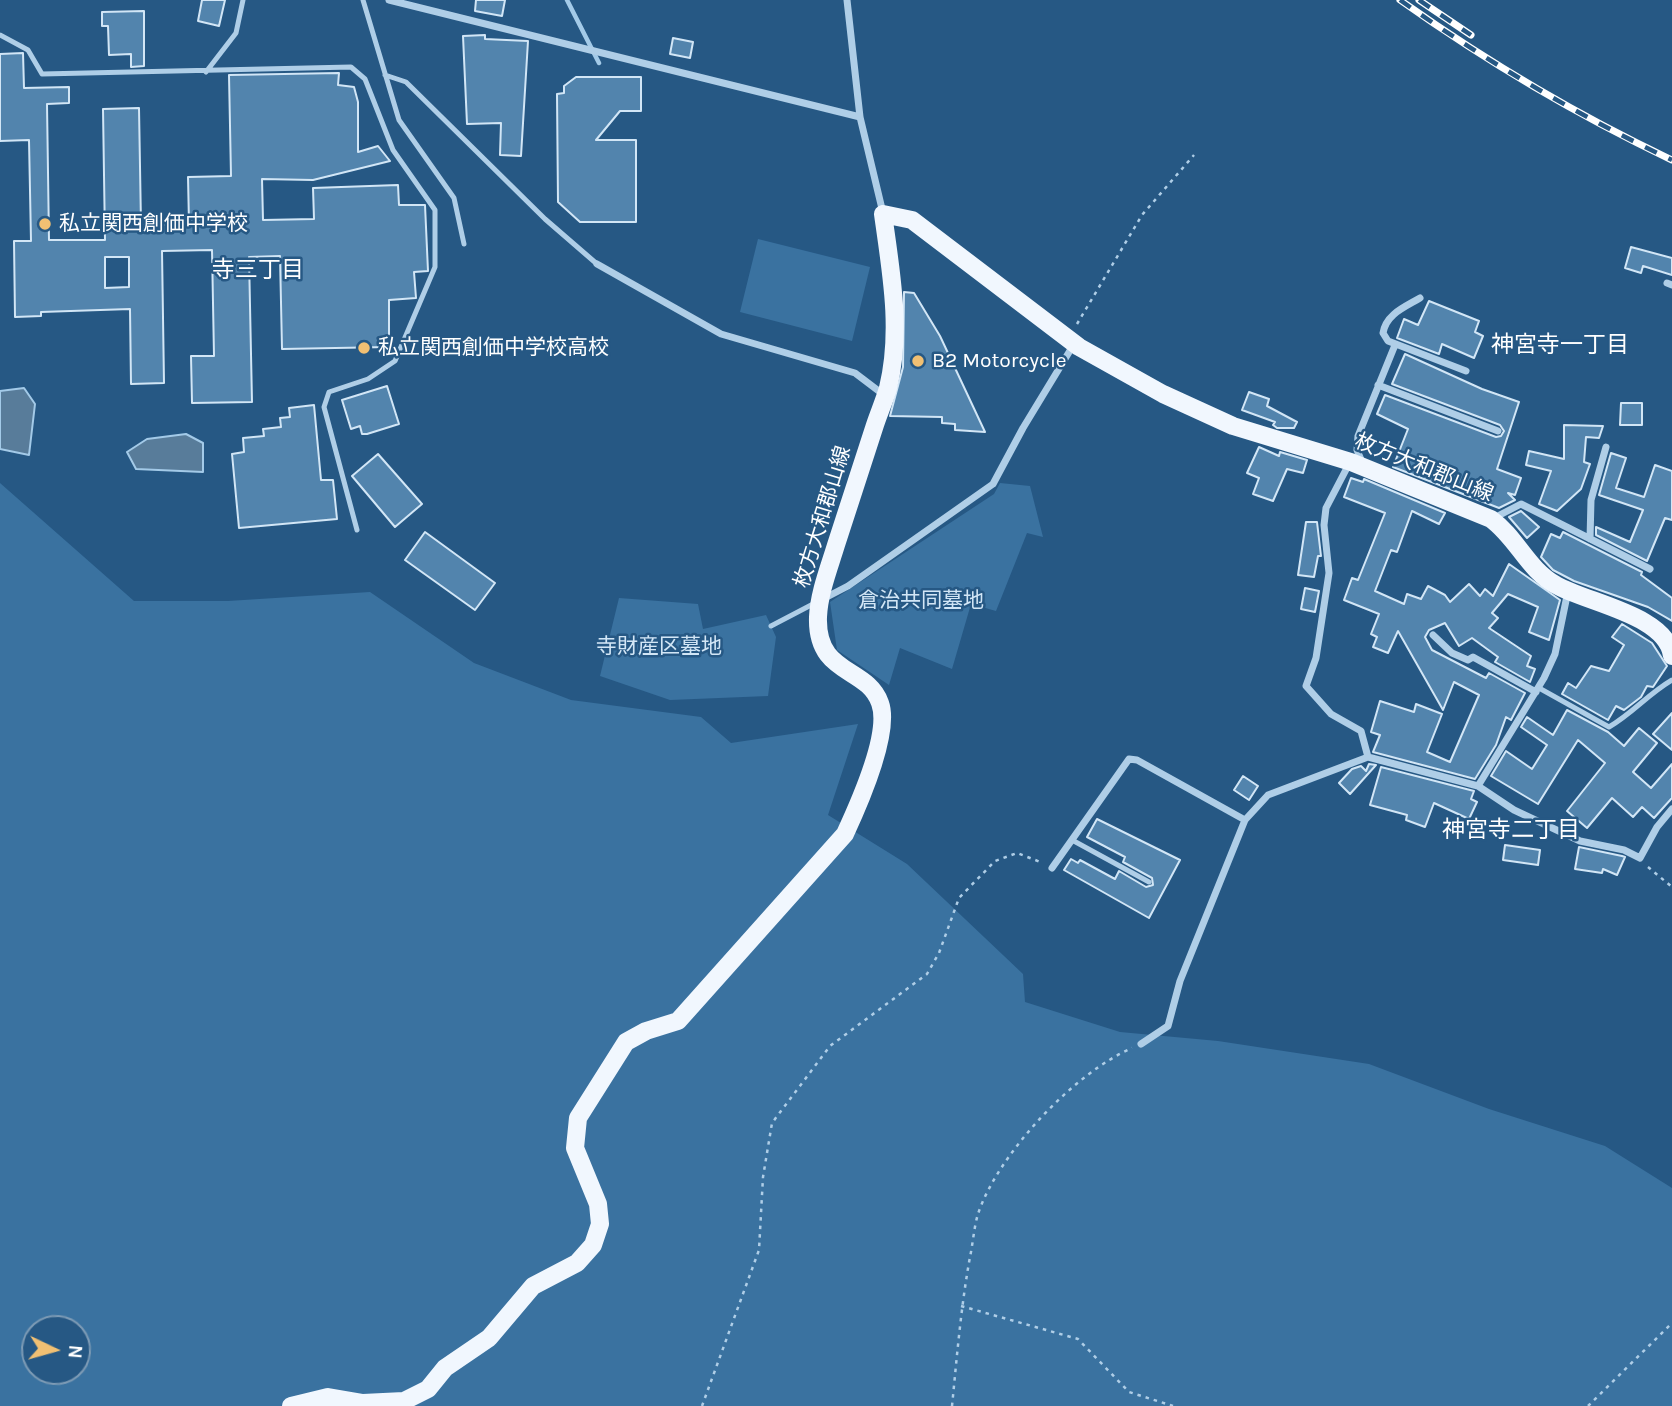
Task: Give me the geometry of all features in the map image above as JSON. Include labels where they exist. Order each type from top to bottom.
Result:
[{"type":"main road","name":"枚方大和郡山線","points":[[291,1406],[328,1397],[363,1403],[404,1401],[428,1389],[445,1368],[489,1338],[533,1286],[577,1263],[593,1245],[600,1224],[598,1204],[575,1148],[578,1118],[591,1096],[626,1042],[646,1031],[678,1021],[695,1005],[717,974],[760,933],[845,834],[860,802],[879,739],[882,718],[880,702],[869,688],[824,651],[818,636],[821,600],[885,396],[894,352],[896,308],[883,214],[912,220],[1072,341],[1163,394],[1233,426],[1357,464],[1491,519],[1506,530],[1541,575],[1568,590],[1632,616],[1660,632],[1670,643],[1672,653]]},
{"type":"street","points":[[388,0],[412,3],[860,117]]},
{"type":"street","points":[[847,0],[860,117],[883,214]]},
{"type":"street","points":[[597,264],[721,334],[855,373],[885,396]]},
{"type":"street","points":[[1420,298],[1391,315],[1384,324],[1383,333],[1395,345],[1466,372]]},
{"type":"street","points":[[821,600],[848,586],[993,484],[1072,341]]},
{"type":"street","points":[[1368,757],[1361,731],[1331,714],[1306,686],[1316,658],[1329,573],[1324,525],[1326,508],[1357,464],[1358,436],[1395,345]]},
{"type":"street","points":[[1378,385],[1498,431]]},
{"type":"street","points":[[1590,539],[1591,500],[1606,447]]},
{"type":"street","points":[[1491,519],[1521,505],[1650,569]]},
{"type":"street","points":[[1478,786],[1537,690],[1555,654],[1568,590]]},
{"type":"street","points":[[1433,635],[1452,653],[1468,660],[1473,657],[1537,690]]},
{"type":"street","points":[[1141,1044],[1168,1026],[1180,981],[1245,820],[1268,795],[1368,757],[1478,786],[1514,810],[1580,841],[1624,850],[1640,858],[1657,827],[1672,809]]},
{"type":"street","points":[[1052,868],[1129,759],[1137,760],[1245,820]]},
{"type":"lane","points":[[206,72],[236,33],[243,0]]},
{"type":"lane","points":[[363,0],[399,120],[454,198],[464,244]]},
{"type":"lane","points":[[0,35],[28,50],[43,74],[351,67],[365,79],[393,150],[435,210],[435,267],[395,361],[368,379],[329,392],[324,407],[357,530]]},
{"type":"lane","points":[[386,75],[406,82],[545,219],[597,264]]},
{"type":"lane","points":[[771,626],[821,600]]},
{"type":"lane","points":[[1537,690],[1609,727],[1633,712],[1655,690],[1672,680]]},
{"type":"lane","points":[[1072,840],[1149,882]]},
{"type":"path","points":[[1072,341],[1142,215],[1194,156]]},
{"type":"path","points":[[702,1406],[759,1250],[763,1177],[772,1123],[830,1046],[927,974],[939,953],[959,898],[995,861],[1017,853],[1028,855],[1052,868]]},
{"type":"path","points":[[1640,858],[1672,887]]},
{"type":"path","points":[[952,1406],[961,1306],[978,1214],[1012,1153],[1048,1110],[1105,1060],[1141,1044]]},
{"type":"path","points":[[961,1306],[1078,1339],[1129,1392],[1173,1406]]},
{"type":"path","points":[[1588,1406],[1672,1323]]},
{"type":"green space","points":[[758,239],[870,267],[852,341],[740,312]]},
{"type":"green space","points":[[0,483],[134,601],[228,601],[370,592],[474,663],[571,700],[701,717],[731,743],[858,724],[828,815],[907,864],[1023,974],[1025,1002],[1120,1032],[1218,1041],[1369,1064],[1489,1109],[1605,1146],[1672,1188],[1672,1406],[0,1406]]},
{"type":"green space","name":"倉治共同墓地","points":[[1000,483],[1030,486],[1043,537],[1027,533],[996,611],[971,604],[952,669],[900,648],[889,685],[837,650],[830,602],[994,494]]},
{"type":"green space","name":"寺財産区墓地","points":[[619,598],[698,604],[703,629],[766,615],[776,637],[768,696],[670,700],[600,676]]},
{"type":"shaded area","points":[[24,388],[35,404],[29,455],[0,449],[0,391]]},
{"type":"shaded area","points":[[186,434],[203,443],[203,472],[136,469],[127,452],[147,439]]},
{"type":"building","points":[[202,0],[225,0],[219,26],[198,21]]},
{"type":"building","points":[[476,0],[505,0],[502,16],[475,11]]},
{"type":"building","points":[[144,11],[144,66],[131,67],[131,54],[109,55],[108,26],[102,26],[102,12]]},
{"type":"building","points":[[485,35],[485,39],[528,41],[521,156],[500,155],[501,123],[467,124],[463,36]]},
{"type":"building","points":[[673,38],[693,42],[690,58],[670,54]]},
{"type":"building","points":[[23,53],[24,88],[69,87],[69,103],[47,104],[49,240],[105,240],[103,109],[139,108],[141,225],[189,224],[188,177],[231,176],[229,75],[339,73],[338,85],[354,87],[358,102],[358,152],[378,146],[390,161],[313,180],[262,179],[263,220],[314,219],[313,188],[398,185],[399,205],[425,205],[428,271],[414,272],[416,298],[389,300],[389,347],[282,349],[280,256],[249,257],[252,402],[192,403],[191,356],[214,356],[212,250],[162,251],[164,383],[131,384],[130,309],[41,312],[41,316],[15,317],[14,241],[31,241],[29,140],[0,141],[0,54]],"holes":[[[105,257],[129,257],[129,287],[105,288]]]},
{"type":"building","points":[[576,77],[641,77],[641,111],[620,111],[596,140],[636,140],[636,222],[580,222],[558,202],[557,94],[564,93],[564,86]]},
{"type":"building","points":[[1631,247],[1672,258],[1672,275],[1643,266],[1641,273],[1625,268]]},
{"type":"building","points":[[904,292],[914,293],[940,336],[985,432],[955,430],[955,424],[942,423],[942,417],[890,416],[903,367]]},
{"type":"building","points":[[1429,301],[1479,321],[1475,332],[1483,336],[1474,358],[1442,344],[1439,354],[1397,338],[1404,319],[1418,325]]},
{"type":"building","points":[[1405,354],[1482,389],[1519,402],[1497,469],[1521,478],[1515,495],[1508,493],[1515,500],[1499,508],[1393,467],[1408,429],[1377,414],[1385,395],[1496,437],[1501,436],[1504,431],[1500,425],[1392,384]]},
{"type":"building","points":[[387,386],[399,424],[367,434],[362,434],[360,426],[351,429],[342,400]]},
{"type":"building","points":[[1249,392],[1269,399],[1267,406],[1297,422],[1294,428],[1277,428],[1273,425],[1275,422],[1242,410]]},
{"type":"building","points":[[1621,403],[1642,403],[1642,425],[1620,425]]},
{"type":"building","points":[[314,405],[321,480],[333,480],[337,519],[239,528],[232,454],[244,452],[243,438],[264,436],[263,429],[281,427],[280,418],[290,417],[289,408]]},
{"type":"building","points":[[1564,425],[1603,426],[1599,438],[1586,437],[1584,462],[1590,464],[1581,489],[1557,511],[1539,504],[1551,471],[1526,465],[1529,451],[1564,459]]},
{"type":"building","points":[[1259,447],[1279,456],[1280,452],[1307,460],[1303,473],[1287,469],[1273,501],[1253,494],[1259,478],[1247,473]]},
{"type":"building","points":[[1611,453],[1626,458],[1616,488],[1644,497],[1655,465],[1672,471],[1672,520],[1665,518],[1647,561],[1596,535],[1596,527],[1630,542],[1643,510],[1599,495]]},
{"type":"building","points":[[378,454],[422,504],[395,527],[352,476]]},
{"type":"building","points":[[1351,478],[1363,482],[1364,479],[1445,513],[1439,524],[1412,511],[1397,552],[1391,550],[1375,591],[1404,604],[1407,594],[1421,599],[1428,586],[1445,595],[1450,602],[1469,584],[1480,596],[1485,589],[1493,596],[1509,564],[1560,600],[1549,640],[1529,632],[1538,607],[1508,594],[1492,613],[1498,618],[1489,628],[1531,656],[1527,666],[1535,669],[1530,682],[1495,662],[1498,657],[1472,638],[1459,646],[1445,623],[1429,630],[1425,637],[1432,650],[1486,678],[1489,673],[1525,693],[1511,720],[1506,717],[1496,745],[1475,779],[1373,752],[1380,735],[1371,732],[1380,701],[1414,712],[1416,704],[1442,714],[1427,752],[1450,762],[1479,695],[1454,682],[1443,710],[1398,631],[1388,653],[1373,647],[1377,637],[1371,634],[1379,614],[1344,600],[1352,578],[1358,580],[1385,513],[1344,497]]},
{"type":"building","points":[[1521,511],[1539,527],[1527,538],[1509,517]]},
{"type":"building","points":[[1306,522],[1317,522],[1321,556],[1318,556],[1314,577],[1298,575]]},
{"type":"building","points":[[425,532],[495,583],[475,610],[405,560]]},
{"type":"building","points":[[1563,532],[1642,572],[1641,575],[1672,598],[1672,621],[1648,607],[1574,581],[1553,570],[1541,557],[1551,534],[1560,538]]},
{"type":"building","points":[[1305,588],[1319,591],[1315,612],[1301,609]]},
{"type":"building","points":[[1622,624],[1652,643],[1667,666],[1653,687],[1647,686],[1641,697],[1624,710],[1616,706],[1608,720],[1562,694],[1568,683],[1576,688],[1591,666],[1609,671],[1624,645],[1612,637]]},
{"type":"building","points":[[1567,710],[1608,732],[1624,746],[1639,728],[1657,743],[1633,772],[1651,788],[1672,764],[1672,798],[1654,818],[1642,807],[1633,817],[1612,798],[1587,828],[1567,811],[1605,763],[1578,740],[1538,804],[1491,776],[1506,751],[1532,769],[1547,745],[1521,727],[1527,717],[1553,735]]},
{"type":"building","points":[[1672,713],[1672,750],[1653,734]]},
{"type":"building","points":[[1369,764],[1376,765],[1350,794],[1339,783],[1352,769],[1361,766],[1366,771]]},
{"type":"building","points":[[1381,767],[1474,791],[1471,799],[1477,802],[1469,819],[1434,803],[1425,827],[1406,820],[1407,815],[1370,805]]},
{"type":"building","points":[[1243,776],[1258,786],[1249,800],[1234,790]]},
{"type":"building","points":[[1097,819],[1180,860],[1149,918],[1064,870],[1071,859],[1078,863],[1080,860],[1115,879],[1119,871],[1146,887],[1153,885],[1152,878],[1123,862],[1125,857],[1087,837]]},
{"type":"building","points":[[1505,845],[1540,850],[1538,865],[1503,860]]},
{"type":"building","points":[[1579,847],[1625,857],[1617,875],[1603,869],[1602,873],[1575,869]]},
{"type":"waterway","points":[[567,0],[599,63]]},
{"type":"railway","points":[[1400,0],[1533,86],[1672,160]]},
{"type":"railway","points":[[1419,0],[1471,35]]},
{"type":"place","name":"私立関西創価中学校","points":[[45,224]]},
{"type":"place","name":"私立関西創価中学校高校","points":[[364,348]]},
{"type":"place","name":"B2 Motorcycle","points":[[918,361]]},
{"type":"district","name":"寺三丁目","points":[[258,270]]},
{"type":"district","name":"神宮寺一丁目","points":[[1560,345]]},
{"type":"district","name":"神宮寺二丁目","points":[[1511,830]]}]
